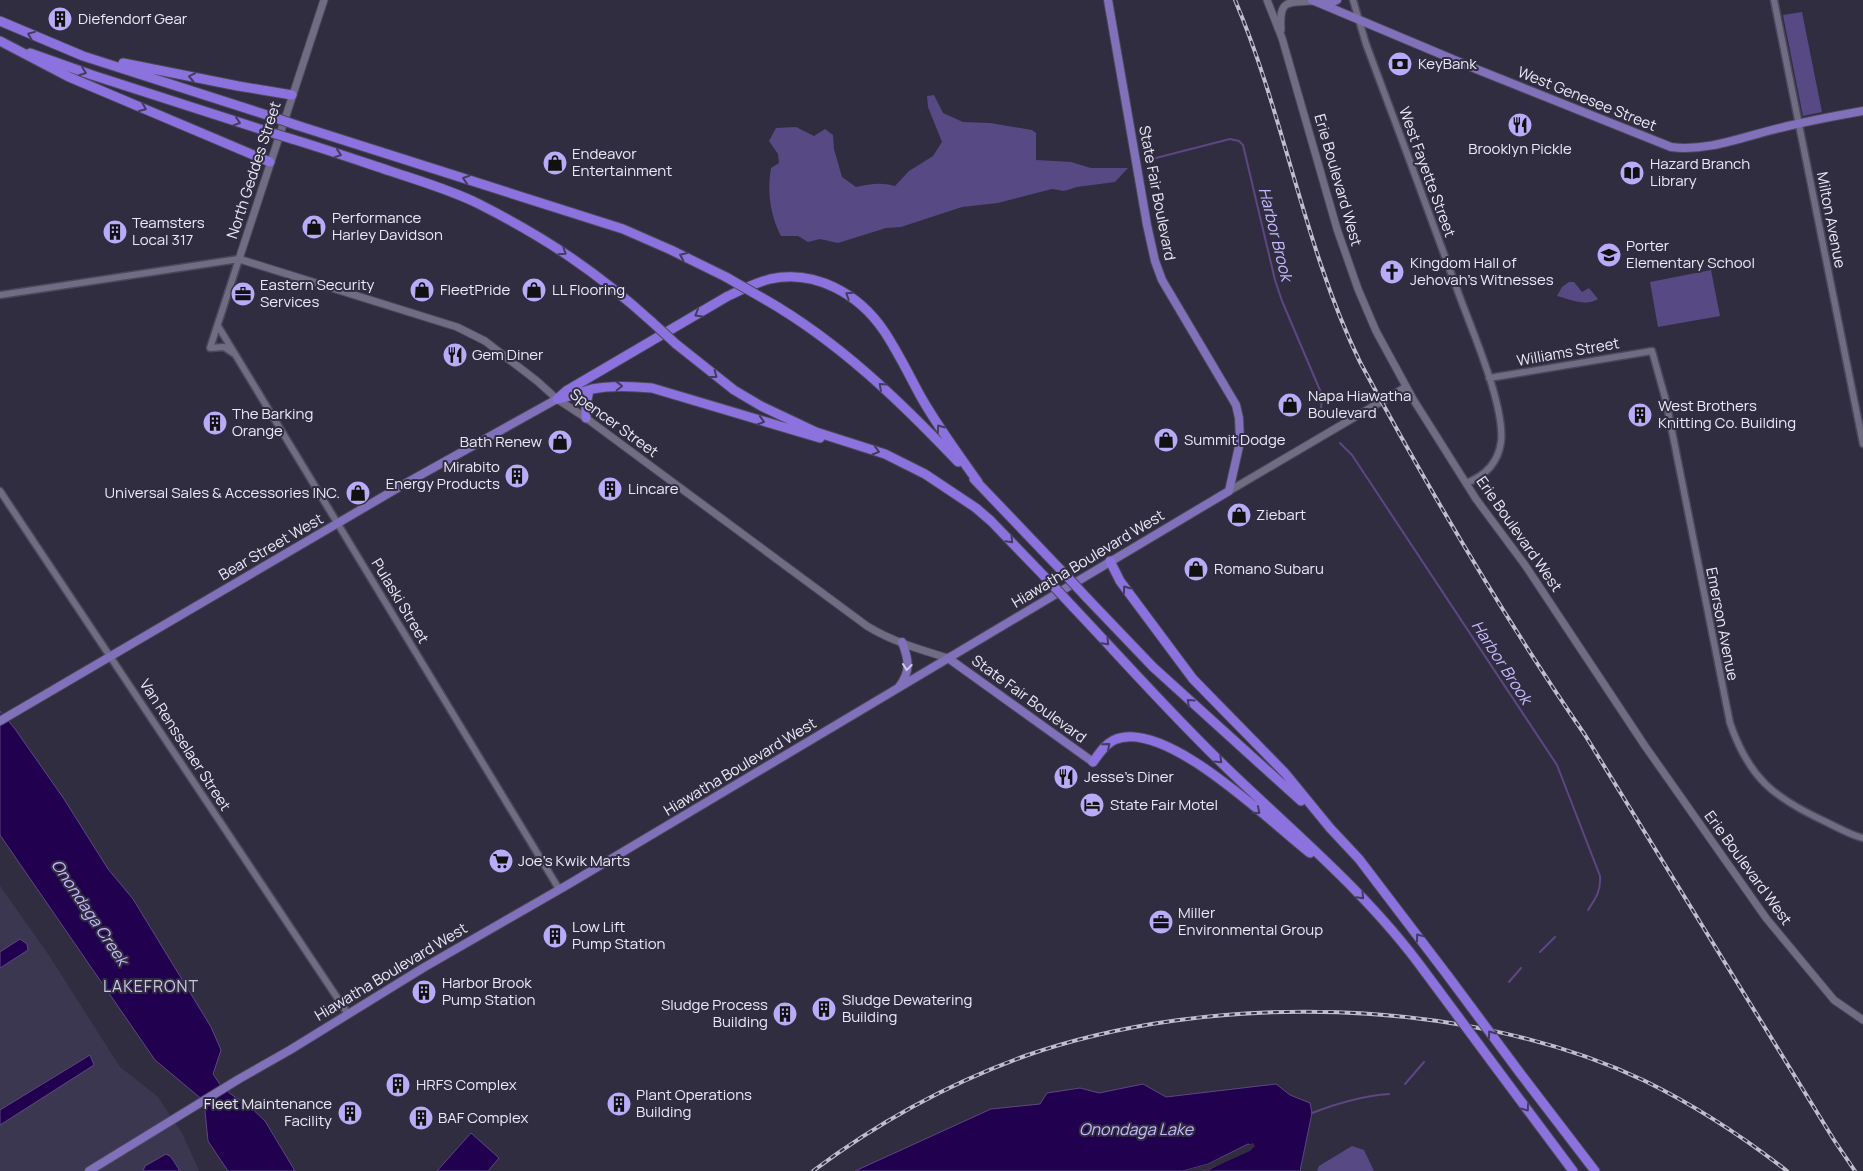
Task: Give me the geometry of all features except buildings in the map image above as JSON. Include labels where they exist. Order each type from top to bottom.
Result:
[{"type":"highway","points":[[0,21],[83,56],[623,230],[671,250],[726,277],[766,300],[830,344],[879,383],[978,482],[1153,667],[1330,828]]},
{"type":"highway","points":[[2,42],[92,75],[426,182],[473,201],[522,227],[606,281],[676,344],[734,390],[761,406],[816,432],[885,454],[907,464],[954,492],[991,521],[1207,749],[1346,881],[1383,919],[1498,1069],[1573,1171]]},
{"type":"highway","points":[[2,42],[69,77],[270,162]]},
{"type":"highway","points":[[62,47],[130,65],[292,95]]},
{"type":"highway","points":[[557,399],[566,390],[728,296],[754,284],[769,280],[804,278],[843,290],[856,299],[874,317],[884,331],[934,420],[978,482]]},
{"type":"highway","points":[[557,399],[607,386],[652,388],[803,434],[853,444]]},
{"type":"highway","points":[[586,418],[589,390]]},
{"type":"highway","points":[[1110,561],[1120,582],[1193,679],[1285,774],[1388,894],[1595,1171]]},
{"type":"highway","points":[[1093,762],[1106,745],[1126,737],[1140,737],[1153,740],[1174,749],[1195,761],[1221,780],[1289,837],[1346,881]]},
{"type":"main road","name":"North Geddes Street","points":[[239,259],[324,0]]},
{"type":"main road","name":"State Fair Boulevard","points":[[1108,0],[1155,261],[1162,280],[1230,392],[1239,418],[1240,442],[1228,491]]},
{"type":"main road","name":"Erie Boulevard West","points":[[1267,0],[1282,38],[1337,229],[1358,289],[1376,330],[1406,387],[1466,483],[1528,570],[1667,779],[1766,918],[1834,1000],[1863,1020]]},
{"type":"main road","points":[[1282,38],[1280,12],[1284,5],[1289,2],[1315,1],[1329,4],[1337,0]]},
{"type":"main road","name":"West Genesee Street","points":[[1315,1],[1476,69],[1671,147],[1693,148],[1708,146],[1863,111]]},
{"type":"main road","name":"Spencer Street","points":[[239,259],[468,331],[500,352],[557,399],[586,418],[853,616],[878,632],[948,658]]},
{"type":"main road","name":"Hiawatha Boulevard West","points":[[89,1171],[422,968],[898,690],[1110,561],[1406,387]]},
{"type":"main road","name":"Bear Street West","points":[[0,721],[408,482],[557,399]]},
{"type":"main road","points":[[898,690],[904,681],[909,666],[908,656],[902,642]]},
{"type":"main road","name":"State Fair Boulevard","points":[[948,658],[1093,762]]},
{"type":"street","name":"West Fayette Street","points":[[1353,0],[1366,44],[1489,378],[1500,426],[1499,452],[1494,464],[1486,472],[1466,483]]},
{"type":"street","name":"Milton Avenue","points":[[1774,0],[1863,444]]},
{"type":"street","points":[[0,295],[239,259]]},
{"type":"street","name":"North Geddes Street","points":[[234,353],[224,347],[210,348],[239,259]]},
{"type":"street","name":"Pulaski Street","points":[[218,326],[559,889]]},
{"type":"street","name":"Williams Street","points":[[1489,378],[1652,351]]},
{"type":"street","name":"Emerson Avenue","points":[[1652,351],[1665,395],[1730,723],[1737,743],[1750,765],[1768,788],[1778,796],[1795,807],[1863,838]]},
{"type":"street","name":"Van Rensselaer Street","points":[[0,491],[111,655],[348,1014]]},
{"type":"shaded area","points":[[1802,12],[1822,112],[1803,116],[1783,15]]},
{"type":"shaded area","points":[[934,95],[943,113],[963,122],[990,123],[1032,130],[1036,133],[1036,160],[1071,162],[1091,168],[1128,168],[1115,182],[1077,187],[1064,191],[1052,189],[998,203],[962,207],[901,227],[886,228],[838,243],[820,239],[808,242],[798,236],[781,236],[774,220],[769,185],[771,168],[779,163],[778,154],[769,141],[776,128],[796,127],[814,136],[825,129],[833,135],[834,149],[842,177],[856,187],[876,184],[895,186],[909,171],[933,156],[942,142],[928,107],[927,96]]},
{"type":"shaded area","points":[[1711,270],[1720,316],[1658,327],[1650,282]]},
{"type":"shaded area","points":[[1569,282],[1574,282],[1582,292],[1589,288],[1598,299],[1583,302],[1557,296],[1562,287]]},
{"type":"shaded area","points":[[0,886],[48,954],[120,1067],[157,1096],[182,1133],[199,1171],[0,1171]]},
{"type":"shaded area","points":[[1352,1146],[1364,1150],[1374,1171],[1317,1171],[1319,1166]]},
{"type":"water","name":"Onondaga Creek","points":[[0,711],[15,729],[64,799],[108,869],[133,899],[211,1027],[221,1050],[213,1074],[221,1086],[247,1104],[265,1121],[295,1171],[228,1171],[208,1141],[204,1101],[155,1060],[0,835]]},
{"type":"water","points":[[20,939],[27,944],[28,950],[0,968],[0,952]]},
{"type":"water","points":[[90,1055],[94,1065],[0,1125],[0,1110]]},
{"type":"water","name":"Onondaga Lake","points":[[1143,1084],[1166,1097],[1276,1084],[1290,1095],[1310,1103],[1312,1113],[1300,1171],[1201,1171],[1210,1169],[1254,1146],[1248,1144],[1208,1164],[1183,1171],[855,1171],[991,1109],[1040,1104],[1047,1093],[1080,1088],[1099,1093]]},
{"type":"water","points":[[471,1133],[499,1158],[488,1171],[437,1171]]},
{"type":"water","points":[[166,1154],[171,1157],[180,1171],[143,1171],[145,1166]]},
{"type":"pier","points":[[1253,1143],[1255,1146],[1250,1151],[1210,1169],[1183,1171],[1208,1164]]},
{"type":"waterway","name":"Harbor Brook","points":[[1148,160],[1230,139],[1239,141],[1243,145],[1275,280],[1322,395],[1321,409],[1326,418]]},
{"type":"waterway","name":"Harbor Brook","points":[[1340,443],[1352,455],[1557,765],[1600,876],[1600,886],[1588,910]]},
{"type":"waterway","name":"Harbor Brook","points":[[1540,952],[1555,937]]},
{"type":"waterway","name":"Harbor Brook","points":[[1509,982],[1521,968]]},
{"type":"waterway","name":"Harbor Brook","points":[[1405,1084],[1424,1062]]},
{"type":"waterway","name":"Harbor Brook","points":[[1312,1113],[1350,1100],[1389,1094]]},
{"type":"railway","points":[[1235,0],[1268,90],[1324,274],[1360,362],[1440,505],[1496,598],[1585,735],[1834,1140],[1855,1171]]},
{"type":"railway","points":[[813,1171],[837,1153],[915,1106],[969,1079],[1025,1056],[1098,1035],[1175,1021],[1256,1013],[1338,1012],[1419,1019],[1499,1032],[1575,1053],[1645,1081],[1700,1111],[1736,1134],[1787,1171]]},
{"type":"place","name":"Diefendorf Gear","points":[[60,19]]},
{"type":"place","name":"KeyBank","points":[[1400,64]]},
{"type":"place","name":"Brooklyn Pickle","points":[[1520,125]]},
{"type":"place","name":"Endeavor Entertainment","points":[[555,163]]},
{"type":"place","name":"Hazard Branch Library","points":[[1632,173]]},
{"type":"place","name":"Performance Harley Davidson","points":[[314,227]]},
{"type":"place","name":"Teamsters Local 317","points":[[115,232]]},
{"type":"place","name":"Porter Elementary School","points":[[1609,255]]},
{"type":"place","name":"Kingdom Hall of Jehovah’s Witnesses","points":[[1392,272]]},
{"type":"place","name":"FleetPride","points":[[422,290]]},
{"type":"place","name":"LL Flooring","points":[[534,290]]},
{"type":"place","name":"Eastern Security Services","points":[[243,294]]},
{"type":"place","name":"Gem Diner","points":[[455,355]]},
{"type":"place","name":"Napa Hiawatha Boulevard","points":[[1290,405]]},
{"type":"place","name":"West Brothers Knitting Co. Building","points":[[1640,415]]},
{"type":"place","name":"The Barking Orange","points":[[215,423]]},
{"type":"place","name":"Summit Dodge","points":[[1166,440]]},
{"type":"place","name":"Bath Renew","points":[[560,442]]},
{"type":"place","name":"Mirabito Energy Products","points":[[517,476]]},
{"type":"place","name":"Lincare","points":[[610,489]]},
{"type":"place","name":"Universal Sales & Accessories INC.","points":[[358,493]]},
{"type":"place","name":"Ziebart","points":[[1239,515]]},
{"type":"place","name":"Romano Subaru","points":[[1196,569]]},
{"type":"place","name":"Jesse's Diner","points":[[1066,777]]},
{"type":"place","name":"State Fair Motel","points":[[1092,805]]},
{"type":"place","name":"Joe's Kwik Marts","points":[[501,861]]},
{"type":"place","name":"Miller Environmental Group","points":[[1161,922]]},
{"type":"place","name":"Low Lift Pump Station","points":[[555,936]]},
{"type":"place","name":"Harbor Brook Pump Station","points":[[424,992]]},
{"type":"place","name":"Sludge Dewatering Building","points":[[824,1009]]},
{"type":"place","name":"Sludge Process Building","points":[[785,1014]]},
{"type":"place","name":"HRFS Complex","points":[[398,1085]]},
{"type":"place","name":"Plant Operations Building","points":[[619,1104]]},
{"type":"place","name":"Fleet Maintenance Facility","points":[[350,1113]]},
{"type":"place","name":"BAF Complex","points":[[421,1118]]},
{"type":"district","name":"LAKEFRONT","points":[[151,986]]}]
